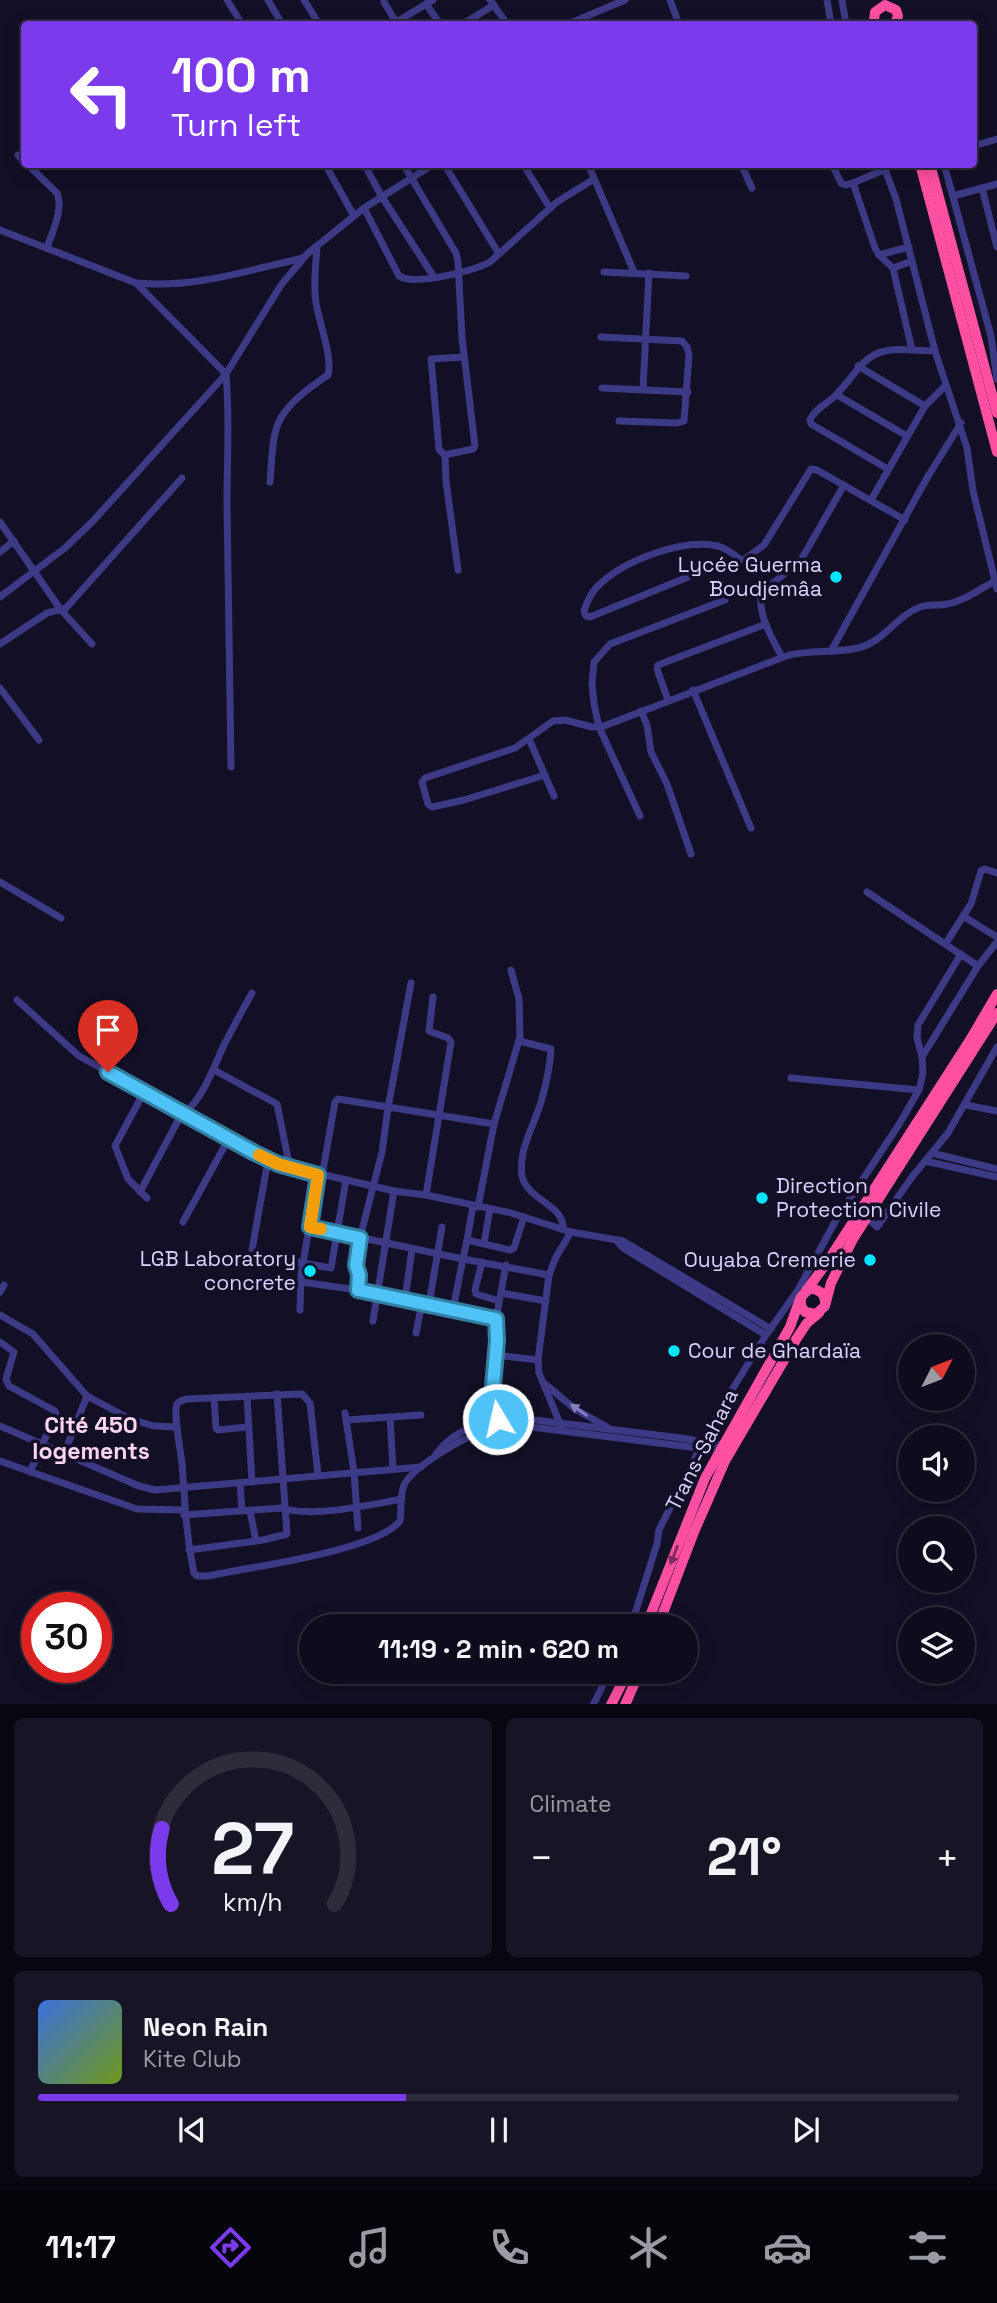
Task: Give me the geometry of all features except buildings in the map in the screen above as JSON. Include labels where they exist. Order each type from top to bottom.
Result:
[{"type":"highway","points":[[871,0],[874,21]]},
{"type":"highway","points":[[874,21],[885,5],[896,13]]},
{"type":"highway","points":[[922,168],[997,413]]},
{"type":"highway","points":[[922,168],[997,452]]},
{"type":"highway","name":"Trans-Sahara","points":[[663,1614],[726,1449],[790,1327],[802,1293],[828,1261],[970,1040],[997,993]]},
{"type":"highway","name":"Trans-Sahara","points":[[651,1614],[693,1503],[797,1338],[822,1308],[842,1259],[997,1013]]},
{"type":"highway","points":[[817,1290],[823,1295],[822,1308],[806,1312],[801,1306],[802,1293],[817,1290]]},
{"type":"highway","points":[[611,1704],[621,1684]]},
{"type":"highway","points":[[625,1704],[634,1684]]},
{"type":"street","points":[[227,0],[240,21]]},
{"type":"street","points":[[268,0],[280,21]]},
{"type":"street","points":[[304,0],[317,21]]},
{"type":"street","points":[[575,21],[625,0]]},
{"type":"street","points":[[670,0],[678,21]]},
{"type":"street","points":[[827,0],[830,21]]},
{"type":"street","points":[[842,0],[846,21]]},
{"type":"street","points":[[384,2],[394,21]]},
{"type":"street","points":[[401,21],[430,2],[439,21]]},
{"type":"street","points":[[467,21],[492,3],[505,21]]},
{"type":"street","points":[[977,145],[997,139]]},
{"type":"street","points":[[18,155],[21,158]]},
{"type":"street","points":[[31,168],[59,198],[47,248]]},
{"type":"street","points":[[327,168],[354,216]]},
{"type":"street","points":[[366,168],[434,277]]},
{"type":"street","points":[[405,168],[456,253],[464,357],[475,446],[473,449],[445,455]]},
{"type":"street","points":[[0,597],[65,548],[93,521],[226,374],[281,285],[303,258],[364,208],[427,168]]},
{"type":"street","points":[[446,168],[499,254]]},
{"type":"street","points":[[525,168],[550,208]]},
{"type":"street","points":[[590,168],[634,272]]},
{"type":"street","points":[[743,168],[752,188]]},
{"type":"street","points":[[834,168],[841,183],[846,186],[883,168]]},
{"type":"street","points":[[545,775],[432,807],[428,804],[422,782],[425,778],[515,748],[549,723],[559,719],[599,727],[782,657],[872,644],[906,614],[921,607],[948,604],[996,585],[973,491],[961,423],[935,351],[909,247],[885,168]]},
{"type":"street","points":[[945,168],[996,353],[997,379]]},
{"type":"street","points":[[364,208],[402,279],[434,277],[480,267],[499,254],[550,208],[594,179]]},
{"type":"street","points":[[853,183],[879,256],[893,268],[912,350]]},
{"type":"street","points":[[953,196],[997,184]]},
{"type":"street","points":[[982,188],[997,247]]},
{"type":"street","points":[[0,230],[136,283],[160,285],[192,282],[303,258]]},
{"type":"street","points":[[270,482],[275,436],[282,416],[328,375],[330,369],[315,299],[317,245]]},
{"type":"street","points":[[879,256],[909,247]]},
{"type":"street","points":[[893,268],[912,261]]},
{"type":"street","points":[[604,272],[686,276]]},
{"type":"street","points":[[643,389],[649,273]]},
{"type":"street","points":[[136,283],[226,374],[229,403],[227,472],[230,767]]},
{"type":"street","points":[[601,337],[645,338],[684,343],[689,355],[686,418],[682,423],[619,421]]},
{"type":"street","points":[[888,469],[811,424],[810,419],[813,413],[837,395],[858,366],[873,356],[894,349],[935,351]]},
{"type":"street","points":[[458,570],[445,455],[439,449],[431,359],[464,357]]},
{"type":"street","points":[[858,366],[925,406]]},
{"type":"street","points":[[871,500],[925,406],[946,385]]},
{"type":"street","points":[[602,388],[688,392]]},
{"type":"street","points":[[837,395],[907,436]]},
{"type":"street","points":[[831,651],[927,478],[961,423]]},
{"type":"street","points":[[741,560],[722,547],[680,545],[612,574],[591,594],[583,611],[590,617],[693,575],[741,560],[753,554],[764,545],[811,469],[905,520]]},
{"type":"street","points":[[0,644],[47,613],[66,608],[96,578],[182,478]]},
{"type":"street","points":[[782,657],[766,624],[761,607],[762,590],[801,560],[844,485]]},
{"type":"street","points":[[0,522],[61,610],[92,645]]},
{"type":"street","points":[[0,552],[14,541]]},
{"type":"street","points":[[640,816],[599,727],[592,683],[594,662],[610,644],[725,600]]},
{"type":"street","points":[[668,700],[658,665],[766,624]]},
{"type":"street","points":[[0,688],[39,740]]},
{"type":"street","points":[[693,691],[751,828]]},
{"type":"street","points":[[641,711],[647,725],[650,752],[667,784],[691,854]]},
{"type":"street","points":[[529,739],[554,796]]},
{"type":"street","points":[[946,943],[976,891],[981,871],[997,873]]},
{"type":"street","points":[[0,881],[61,918]]},
{"type":"street","points":[[866,892],[978,966]]},
{"type":"street","points":[[922,1057],[997,939],[963,916]]},
{"type":"street","points":[[635,1614],[659,1530],[701,1445],[768,1332],[802,1293],[836,1220],[919,1090],[923,1073],[917,1038],[918,1025],[961,954]]},
{"type":"street","points":[[453,1309],[494,1124],[520,1041],[519,999],[511,970]]},
{"type":"street","points":[[358,1290],[359,1275],[356,1265],[360,1238],[382,1152],[411,983]]},
{"type":"street","points":[[140,1192],[183,1114],[192,1107],[214,1070],[252,993]]},
{"type":"street","points":[[426,1195],[451,1042],[448,1038],[429,1031],[433,997]]},
{"type":"street","points":[[17,1000],[79,1056],[268,1160],[320,1175],[426,1195],[623,1241],[768,1332]]},
{"type":"street","points":[[520,1041],[551,1049],[543,1093],[527,1138],[522,1171],[525,1185],[559,1214],[567,1230],[549,1275],[538,1360],[539,1373],[561,1423],[562,1432]]},
{"type":"street","points":[[867,1217],[877,1227],[966,1105],[996,1051]]},
{"type":"street","points":[[214,1070],[278,1105],[290,1168]]},
{"type":"street","points":[[791,1078],[919,1090]]},
{"type":"street","points":[[144,1093],[115,1146],[128,1179],[147,1198]]},
{"type":"street","points":[[300,1310],[301,1282],[310,1227],[335,1100],[341,1098],[494,1124]]},
{"type":"street","points":[[966,1105],[997,1111]]},
{"type":"street","points":[[183,1222],[229,1139]]},
{"type":"street","points":[[932,1153],[997,1169]]},
{"type":"street","points":[[268,1160],[253,1252],[331,1268],[346,1180]]},
{"type":"street","points":[[925,1161],[997,1177]]},
{"type":"street","points":[[373,1321],[394,1191]]},
{"type":"street","points":[[484,1243],[490,1209]]},
{"type":"street","points":[[467,1240],[510,1250],[514,1248],[524,1217]]},
{"type":"street","points":[[310,1227],[386,1245],[549,1275]]},
{"type":"street","points":[[416,1333],[442,1227]]},
{"type":"street","points":[[405,1299],[412,1249]]},
{"type":"street","points":[[482,1262],[475,1290],[480,1297],[546,1301]]},
{"type":"street","points":[[498,1419],[493,1386],[496,1319],[506,1265]]},
{"type":"street","points":[[301,1282],[358,1290],[496,1319]]},
{"type":"street","points":[[0,1315],[33,1334],[87,1396],[130,1419],[154,1426],[177,1427]]},
{"type":"street","points":[[0,1342],[15,1352],[6,1379],[9,1386],[55,1411],[55,1419],[30,1472]]},
{"type":"street","points":[[496,1354],[538,1360]]},
{"type":"street","points":[[544,1383],[575,1409],[618,1431]]},
{"type":"street","points":[[318,1475],[308,1399],[298,1393],[187,1399],[180,1402],[176,1407],[177,1427],[184,1512],[194,1573],[200,1577],[305,1557],[375,1539],[387,1533],[400,1521],[405,1483],[452,1437],[465,1429],[498,1419],[519,1418],[561,1423],[726,1449]]},
{"type":"street","points":[[189,1550],[287,1534],[277,1394]]},
{"type":"street","points":[[64,1454],[87,1396]]},
{"type":"street","points":[[247,1396],[252,1482]]},
{"type":"street","points":[[214,1398],[218,1430],[247,1427]]},
{"type":"street","points":[[358,1528],[354,1472],[345,1416],[421,1415]]},
{"type":"street","points":[[390,1417],[393,1469]]},
{"type":"street","points":[[0,1426],[149,1489],[422,1467]]},
{"type":"street","points":[[434,1457],[471,1436],[502,1427],[531,1427],[701,1445]]},
{"type":"street","points":[[0,1461],[137,1509],[184,1512],[320,1510],[402,1499]]},
{"type":"street","points":[[240,1483],[256,1541]]},
{"type":"street","points":[[593,1704],[603,1684]]},
{"type":"slow traffic","points":[[259,1155],[278,1164],[318,1175],[310,1227],[321,1229]]},
{"type":"place","name":"Lycée Guerma Boudjemâa","points":[[836,577]]},
{"type":"place","name":"Direction Protection Civile","points":[[762,1198]]},
{"type":"place","name":"Ouyaba Cremerie","points":[[870,1260]]},
{"type":"place","name":"LGB Laboratory concrete","points":[[310,1271]]},
{"type":"place","name":"Cour de Ghardaïa","points":[[674,1351]]},
{"type":"district","name":"Cité 450 logements","points":[[91,1438]]},
{"type":"route","points":[[108,1072],[255,1153],[278,1164],[318,1175],[310,1227],[360,1238],[356,1265],[359,1275],[358,1290],[496,1319],[493,1386],[498,1419]]}]
